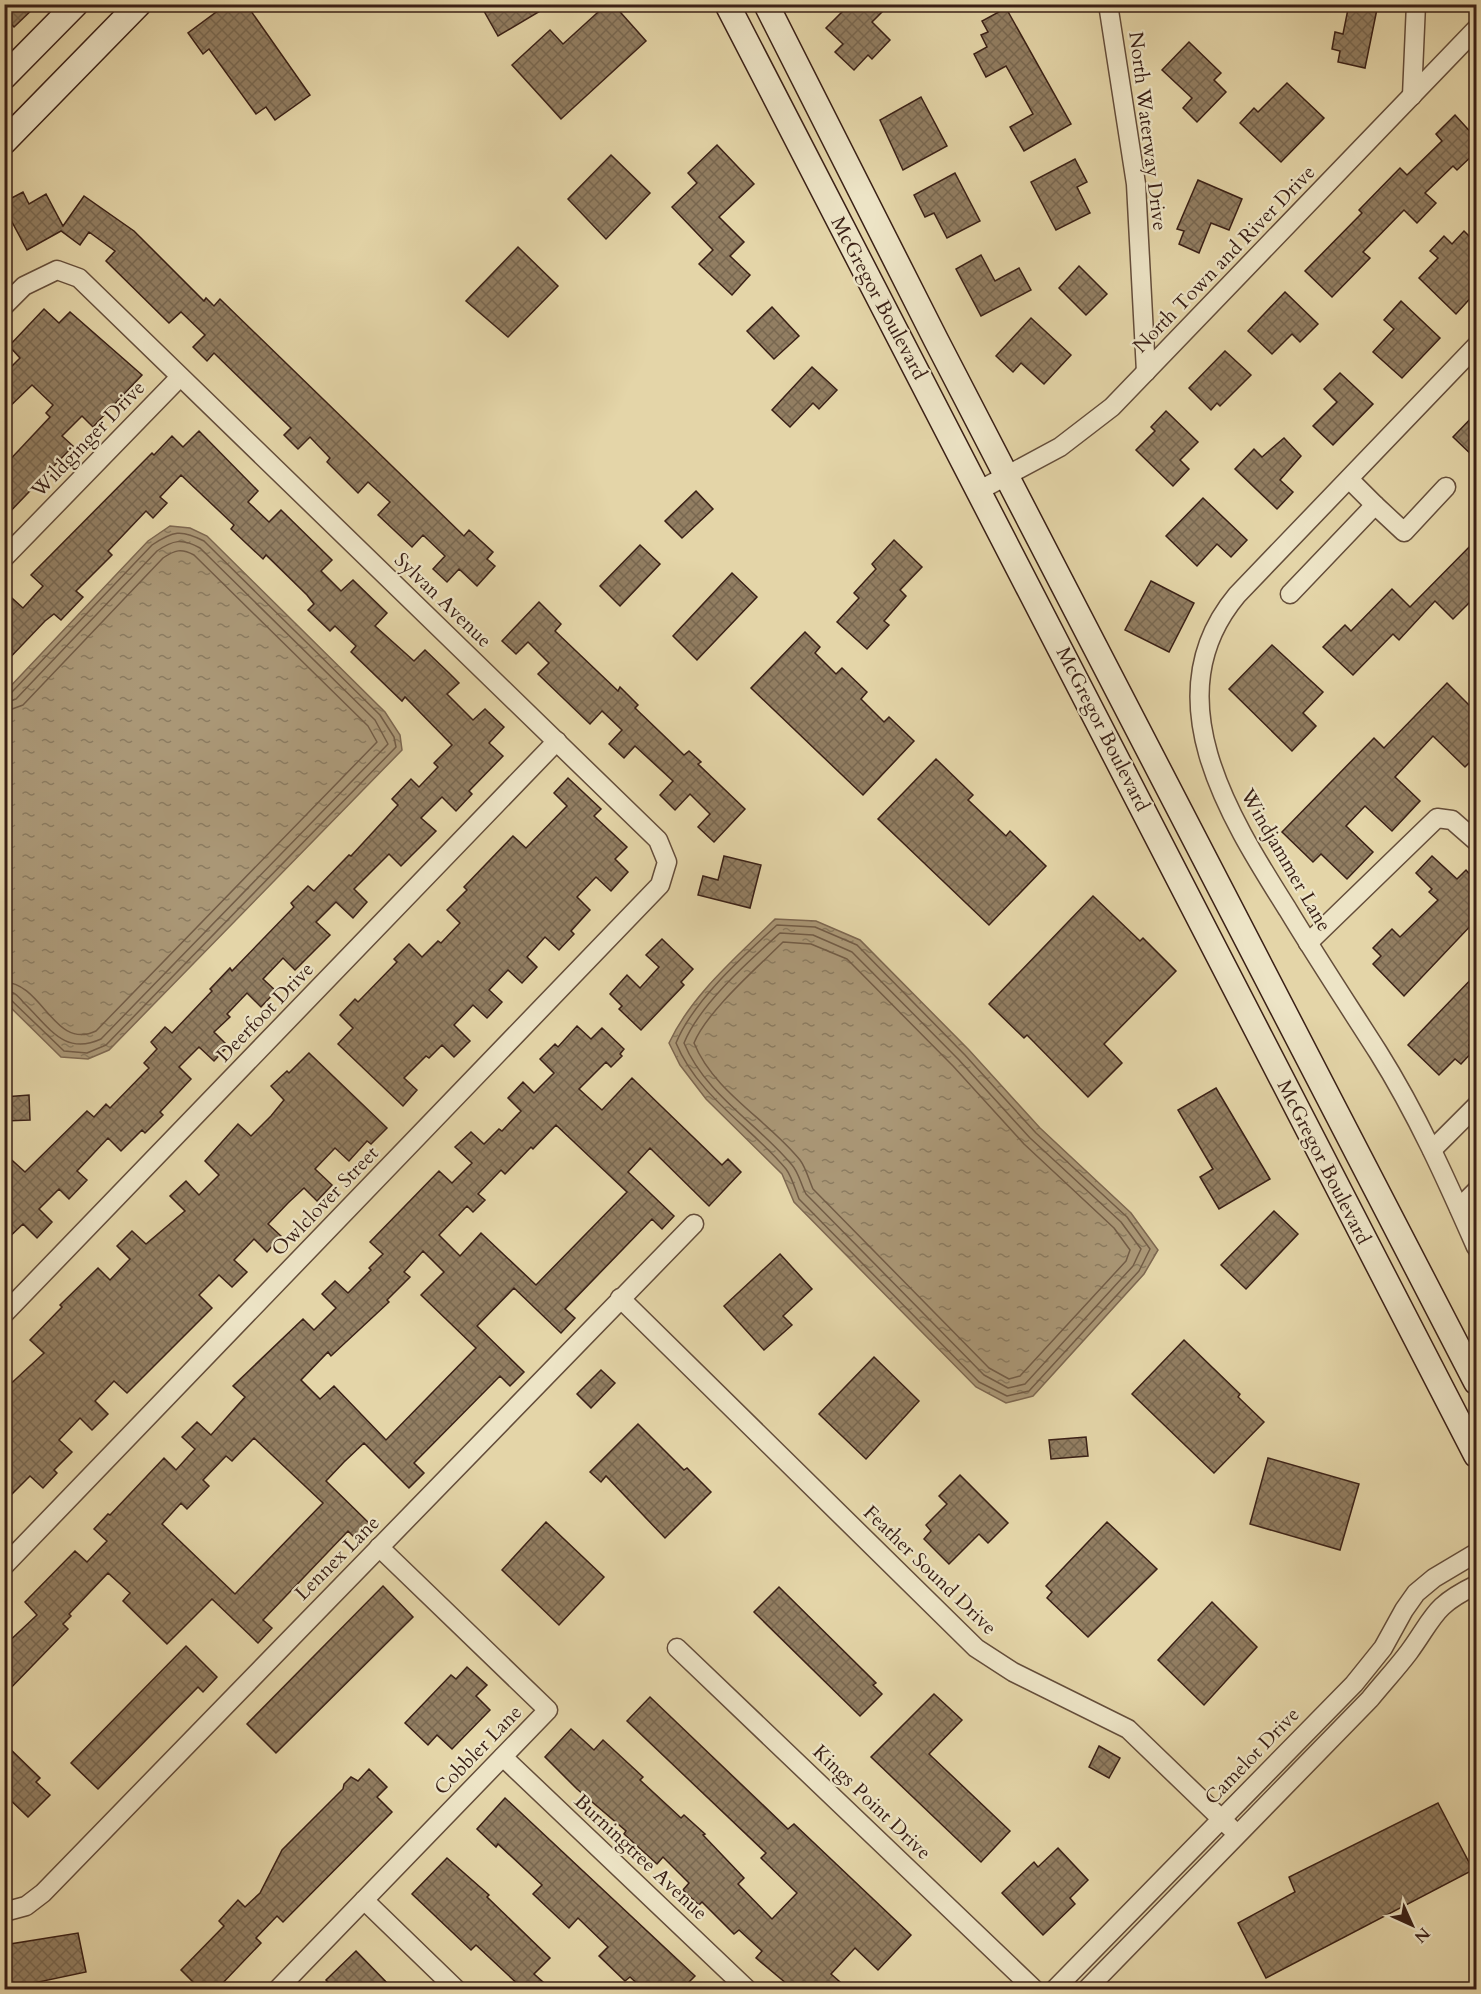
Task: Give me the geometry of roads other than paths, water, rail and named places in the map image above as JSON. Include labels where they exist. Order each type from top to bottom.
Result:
[{"type":"main road","points":[[4,77],[76,4]]},
{"type":"main road","points":[[4,142],[139,4]]},
{"type":"main road","name":"McGregor Boulevard","points":[[727,4],[980,490],[1392,1296],[1476,1455]]},
{"type":"main road","name":"McGregor Boulevard","points":[[766,4],[1476,1382]]},
{"type":"street","name":"North Waterway Drive","points":[[1108,4],[1136,184],[1146,372]]},
{"type":"street","points":[[1412,96],[1416,4]]},
{"type":"street","name":"North Town and River Drive","points":[[980,490],[1060,447],[1094,423],[1146,372],[1476,29]]},
{"type":"street","name":"Sylvan Avenue","points":[[4,306],[24,286],[57,270],[79,278],[658,840],[667,862]]},
{"type":"street","name":"Windjammer Lane","points":[[1476,346],[1224,611],[1204,652],[1201,674],[1204,735],[1214,780],[1243,840],[1379,1053],[1432,1150],[1476,1247]]},
{"type":"street","name":"Wildginger Drive","points":[[4,558],[180,376]]},
{"type":"street","points":[[1349,479],[1404,532],[1446,487]]},
{"type":"street","points":[[1290,594],[1375,505]]},
{"type":"street","name":"Deerfoot Drive","points":[[4,1314],[557,741]]},
{"type":"street","points":[[1308,943],[1437,818],[1452,820],[1476,840]]},
{"type":"street","name":"Owlclover Street","points":[[4,1566],[660,885],[667,862]]},
{"type":"street","points":[[1432,1150],[1476,1107]]},
{"type":"street","points":[[1459,1208],[1476,1191]]},
{"type":"street","name":"Lennex Lane","points":[[4,1912],[26,1906],[42,1893],[694,1224]]},
{"type":"street","name":"Feather Sound Drive","points":[[620,1298],[976,1647],[1013,1672],[1128,1729],[1238,1834]]},
{"type":"street","name":"Cobbler Lane","points":[[277,1989],[548,1710],[379,1547]]},
{"type":"street","name":"Camelot Drive","points":[[1054,1989],[1370,1667],[1416,1593],[1434,1578],[1476,1553]]},
{"type":"street","points":[[1086,1989],[1370,1699],[1409,1651],[1432,1615],[1446,1601],[1476,1585]]},
{"type":"street","name":"Kings Point Drive","points":[[677,1648],[1035,1989]]},
{"type":"street","name":"Burningtree Avenue","points":[[503,1757],[748,1989]]},
{"type":"street","points":[[364,1900],[457,1989]]},
{"type":"water","points":[[170,526],[190,528],[207,536],[385,712],[400,735],[402,750],[109,1050],[88,1059],[61,1057],[5,1002],[5,692],[148,541]]},
{"type":"water","points":[[775,919],[816,921],[860,940],[969,1050],[1040,1128],[1131,1213],[1158,1250],[1144,1274],[1033,1396],[1006,1403],[976,1387],[794,1202],[782,1174],[706,1099],[680,1065],[669,1043],[690,1008],[716,977]]}]
